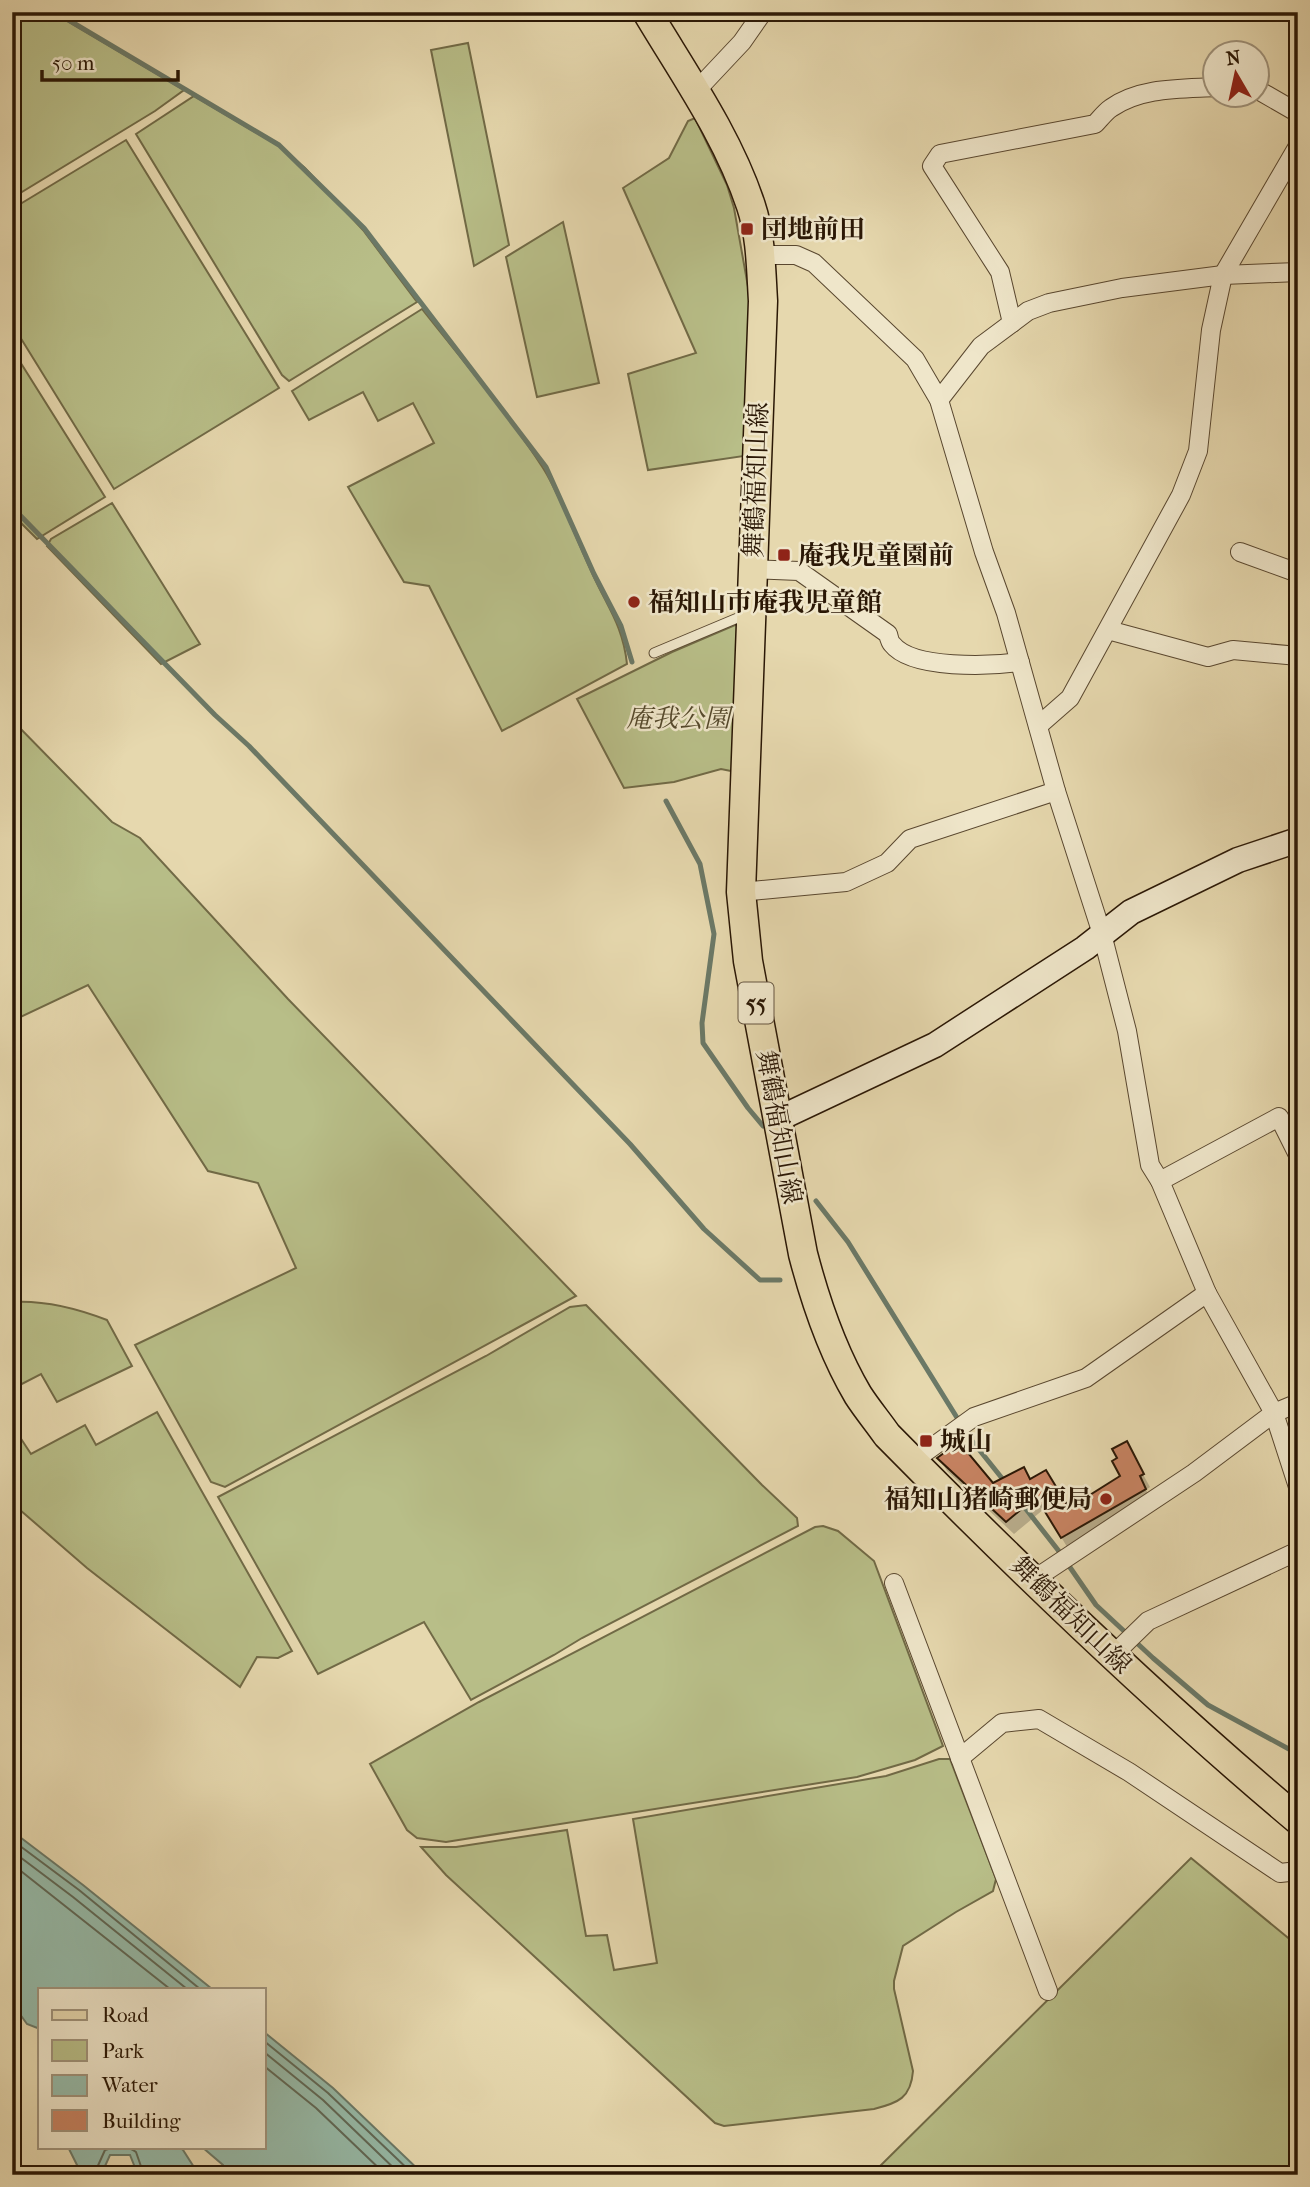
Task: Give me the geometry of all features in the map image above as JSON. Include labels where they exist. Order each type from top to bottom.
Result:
[{"type":"main road","name":"舞鶴福知山線","points":[[647,12],[727,149],[751,207],[761,255],[763,301],[741,892],[748,961],[803,1254],[815,1302],[835,1353],[860,1397],[887,1435],[1112,1656],[1220,1755],[1298,1820]]},
{"type":"street","points":[[695,92],[742,42],[763,12]]},
{"type":"street","points":[[1012,323],[1000,272],[932,166],[940,153],[1095,124],[1111,108],[1139,95],[1160,90],[1202,88]]},
{"type":"street","points":[[1272,98],[1298,113]]},
{"type":"street","points":[[1038,726],[1070,698],[1181,495],[1198,452],[1212,330],[1223,275],[1298,146]]},
{"type":"street","points":[[761,255],[796,254],[814,263],[915,359],[939,400],[984,552],[1006,613],[1056,790],[1101,933],[1126,1031],[1150,1165],[1160,1181],[1207,1293],[1274,1413],[1298,1487]]},
{"type":"street","points":[[939,400],[981,346],[1028,312],[1049,303],[1122,288],[1223,275],[1298,272]]},
{"type":"street","points":[[1240,552],[1298,573]]},
{"type":"street","points":[[753,569],[799,571],[888,634],[893,645],[910,657],[951,665],[1020,662]]},
{"type":"street","points":[[1108,630],[1208,657],[1233,650],[1298,656]]},
{"type":"street","points":[[741,892],[846,883],[887,863],[910,838],[1056,790]]},
{"type":"street","points":[[778,1119],[935,1045],[1085,948],[1130,912],[1238,860],[1298,840]]},
{"type":"street","points":[[1160,1181],[1279,1117],[1298,1155]]},
{"type":"street","points":[[913,1461],[974,1417],[1086,1378],[1207,1293]]},
{"type":"street","points":[[1033,1580],[1194,1473],[1274,1413],[1298,1404]]},
{"type":"street","points":[[1112,1656],[1148,1621],[1298,1550]]},
{"type":"street","points":[[894,1583],[1048,1991]]},
{"type":"street","points":[[960,1758],[1002,1723],[1039,1719],[1129,1772],[1280,1873],[1298,1871]]},
{"type":"lane","points":[[654,653],[752,612]]},
{"type":"green space","points":[[12,12],[52,12],[184,90],[155,111],[12,198]]},
{"type":"green space","points":[[468,43],[509,245],[474,266],[431,50]]},
{"type":"green space","points":[[194,96],[279,146],[305,168],[363,230],[417,302],[289,381],[282,375],[136,134]]},
{"type":"green space","points":[[695,118],[727,185],[734,208],[750,298],[744,456],[648,470],[628,374],[696,353],[623,188],[669,158],[688,121]]},
{"type":"green space","points":[[126,140],[279,388],[114,489],[12,324],[12,209]]},
{"type":"green space","points":[[563,222],[599,383],[537,397],[506,257]]},
{"type":"green space","points":[[422,309],[500,407],[543,468],[614,618],[625,651],[627,664],[502,731],[429,586],[404,582],[348,487],[434,443],[413,403],[378,421],[363,392],[309,420],[292,391]]},
{"type":"green space","points":[[12,349],[105,497],[37,539],[12,514]]},
{"type":"green space","points":[[112,503],[200,644],[161,664],[47,546],[51,539]]},
{"type":"green space","name":"庵我公園","points":[[742,622],[741,773],[721,769],[674,782],[624,788],[577,699],[672,652]]},
{"type":"green space","points":[[12,720],[112,822],[140,838],[288,999],[576,1296],[225,1487],[211,1482],[135,1345],[296,1268],[258,1183],[208,1171],[88,985],[12,1021]]},
{"type":"green space","points":[[12,1302],[60,1306],[107,1320],[132,1366],[57,1402],[41,1374],[12,1389]]},
{"type":"green space","points":[[586,1305],[797,1518],[798,1526],[582,1638],[471,1700],[424,1622],[318,1674],[218,1497],[486,1356],[570,1307]]},
{"type":"green space","points":[[157,1412],[292,1651],[278,1658],[257,1657],[240,1687],[87,1568],[12,1503],[12,1425],[31,1454],[85,1425],[96,1445]]},
{"type":"green space","points":[[823,1526],[838,1531],[874,1561],[943,1746],[915,1760],[857,1777],[446,1842],[417,1838],[407,1830],[370,1764],[479,1702],[815,1527]]},
{"type":"green space","points":[[939,1759],[950,1759],[996,1879],[993,1891],[903,1946],[894,1989],[913,2071],[912,2080],[902,2098],[874,2109],[724,2126],[715,2123],[446,1875],[421,1847],[456,1847],[567,1830],[586,1936],[607,1935],[614,1970],[657,1963],[633,1819],[886,1776]]},
{"type":"green space","points":[[1191,1858],[1298,1946],[1298,2175],[871,2175]]},
{"type":"water","points":[[12,1831],[211,1988],[38,1988],[38,2028],[27,2024],[12,2003]]},
{"type":"water","points":[[266,2034],[333,2088],[424,2175],[229,2175],[223,2165],[203,2148],[266,2148]]},
{"type":"water","points":[[68,2148],[180,2148],[199,2175],[138,2175],[130,2155],[110,2155],[101,2175],[82,2175]]},
{"type":"building","points":[[1127,1441],[1144,1474],[1140,1476],[1146,1489],[1061,1538],[1036,1497],[1006,1522],[937,1458],[959,1442],[993,1483],[1024,1467],[1030,1479],[1046,1470],[1069,1508],[1120,1476],[1112,1461],[1117,1458],[1112,1449]]},
{"type":"waterway","points":[[55,12],[279,145],[364,228],[546,467],[594,574],[621,626],[632,662]]},
{"type":"waterway","points":[[12,507],[215,715],[249,746],[630,1144],[704,1229],[760,1280],[780,1280]]},
{"type":"waterway","points":[[666,801],[700,864],[714,934],[702,1023],[703,1043],[763,1126]]},
{"type":"waterway","points":[[816,1201],[848,1242],[969,1437],[1005,1482]]},
{"type":"waterway","points":[[1022,1504],[1096,1605],[1153,1658],[1208,1705],[1298,1754]]},
{"type":"place","name":"団地前田","points":[[747,229]]},
{"type":"place","name":"庵我児童園前","points":[[784,555]]},
{"type":"place","name":"福知山市庵我児童館","points":[[634,602]]},
{"type":"place","name":"城山","points":[[926,1441]]},
{"type":"place","name":"福知山猪崎郵便局","points":[[1106,1499]]}]
